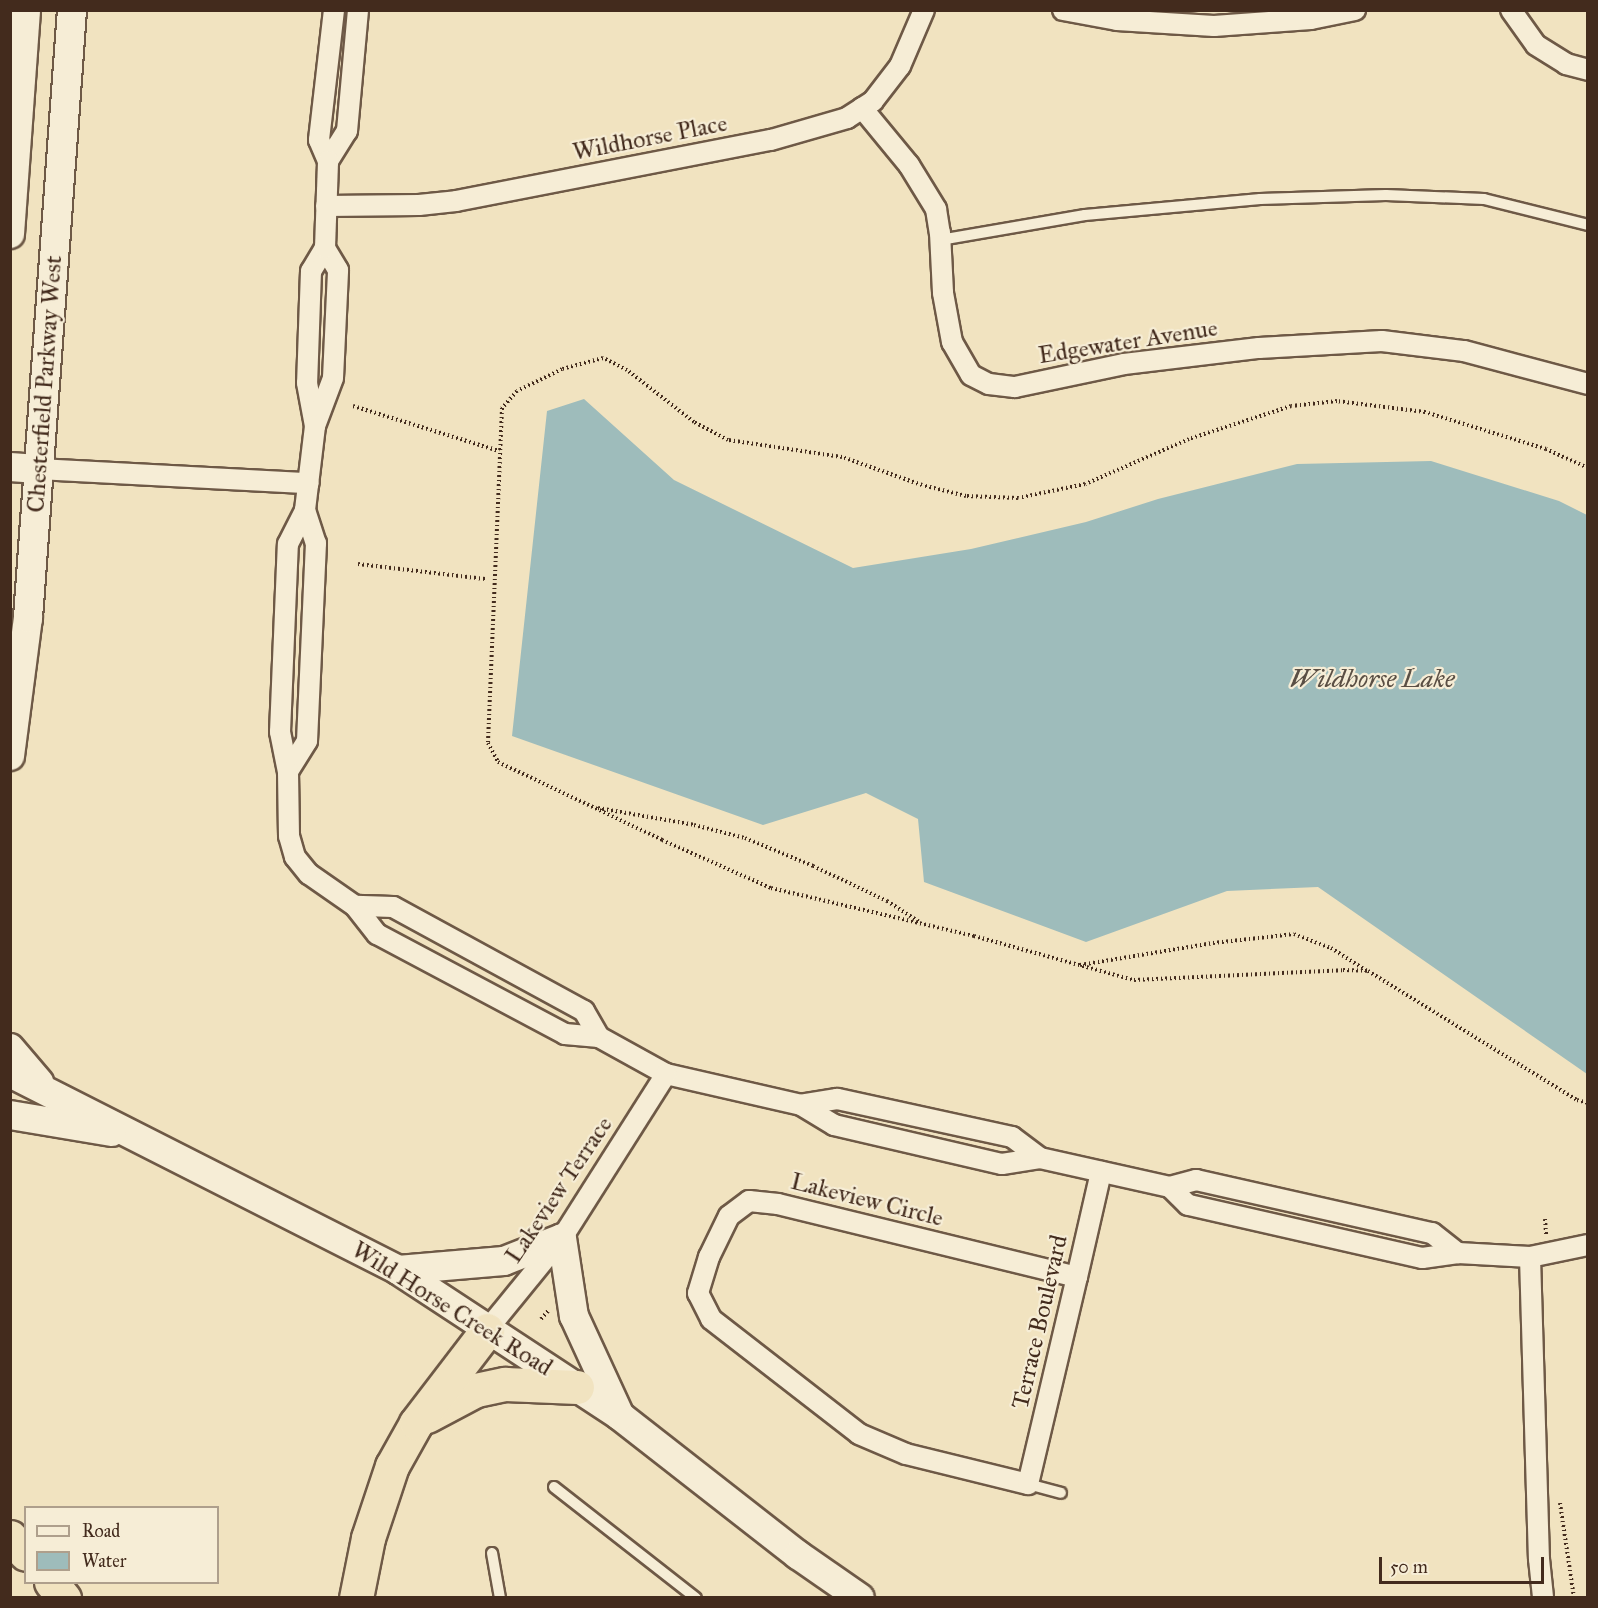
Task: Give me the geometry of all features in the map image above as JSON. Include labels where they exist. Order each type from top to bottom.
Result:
[{"type":"highway","points":[[356,1598],[368,1538],[393,1466],[416,1423],[487,1330]]},
{"type":"highway","points":[[416,1423],[476,1390],[505,1384],[577,1387]]},
{"type":"highway","points":[[10,1537],[24,1552]]},
{"type":"highway","points":[[53,1584],[64,1598]]},
{"type":"main road","name":"Chesterfield Parkway West","points":[[10,234],[26,10]]},
{"type":"main road","name":"Chesterfield Parkway West","points":[[10,756],[28,618],[24,468],[72,10]]},
{"type":"main road","points":[[10,1048],[44,1088]]},
{"type":"main road","name":"Wild Horse Creek Road","points":[[10,1073],[44,1088],[398,1270],[620,1416],[798,1555],[860,1598]]},
{"type":"main road","points":[[10,1087],[44,1088]]},
{"type":"main road","points":[[10,1116],[139,1137]]},
{"type":"main road","points":[[398,1270],[504,1261],[562,1238],[574,1316],[620,1416]]},
{"type":"street","points":[[315,426],[308,383],[311,271],[325,248],[328,161],[319,140],[334,10]]},
{"type":"street","points":[[328,161],[347,131],[358,10]]},
{"type":"street","name":"Wildhorse Place","points":[[326,206],[419,205],[456,201],[771,140],[847,118],[873,101],[900,66],[924,10]]},
{"type":"street","points":[[1063,10],[1117,20],[1214,26],[1311,19],[1355,10]]},
{"type":"street","points":[[1511,10],[1536,45],[1566,64],[1587,70]]},
{"type":"street","name":"Edgewater Avenue","points":[[862,108],[909,165],[936,209],[943,293],[952,342],[971,375],[989,384],[1015,387],[1124,364],[1248,349],[1382,341],[1464,351],[1587,384]]},
{"type":"street","points":[[325,248],[338,270],[333,378],[315,426],[305,510],[288,544],[280,732],[288,772],[289,836],[295,857],[309,874],[355,906],[377,934],[564,1034],[599,1037],[666,1074],[801,1105],[834,1125],[1002,1164],[1040,1158],[1170,1187],[1196,1180],[1432,1233],[1458,1253]]},
{"type":"street","points":[[24,468],[309,483]]},
{"type":"street","points":[[288,772],[307,741],[316,543],[305,510]]},
{"type":"street","points":[[355,906],[393,907],[584,1011],[599,1037]]},
{"type":"street","name":"Lakeview Terrace","points":[[487,1330],[562,1238],[666,1074]]},
{"type":"street","points":[[801,1105],[837,1099],[1012,1137],[1040,1158]]},
{"type":"street","name":"Terrace Boulevard","points":[[1028,1484],[1101,1172]]},
{"type":"street","points":[[1170,1187],[1188,1205],[1422,1258],[1458,1253],[1530,1257],[1587,1245]]},
{"type":"street","name":"Lakeview Circle","points":[[1028,1484],[906,1454],[859,1434],[711,1319],[698,1293],[709,1257],[729,1216],[749,1201],[778,1204],[1077,1277]]},
{"type":"street","points":[[1530,1257],[1539,1559],[1543,1598]]},
{"type":"lane","points":[[940,240],[1085,215],[1260,199],[1386,195],[1484,199],[1587,225]]},
{"type":"lane","points":[[1028,1484],[1061,1493]]},
{"type":"lane","points":[[554,1487],[696,1598]]},
{"type":"lane","points":[[492,1553],[500,1598]]},
{"type":"path","points":[[1368,971],[1343,970],[1134,980],[922,924],[771,888],[498,762],[488,743],[502,408],[517,391],[562,369],[603,358],[627,370],[694,422],[728,440],[842,457],[922,485],[966,496],[1018,498],[1085,484],[1189,439],[1291,406],[1337,401],[1425,412],[1546,449],[1587,468]]},
{"type":"path","points":[[353,406],[499,451]]},
{"type":"path","points":[[358,564],[484,579]]},
{"type":"path","points":[[592,807],[694,825],[745,838],[866,891],[922,924]]},
{"type":"path","points":[[1077,966],[1213,943],[1293,934],[1331,948],[1577,1100],[1587,1103]]},
{"type":"path","points":[[541,1319],[549,1310]]},
{"type":"water","name":"Wildhorse Lake","points":[[584,399],[674,480],[853,568],[971,549],[1086,522],[1158,499],[1297,464],[1431,461],[1559,501],[1587,515],[1587,1074],[1318,887],[1227,891],[1086,942],[924,882],[918,819],[866,793],[763,825],[512,736],[547,411]]}]
